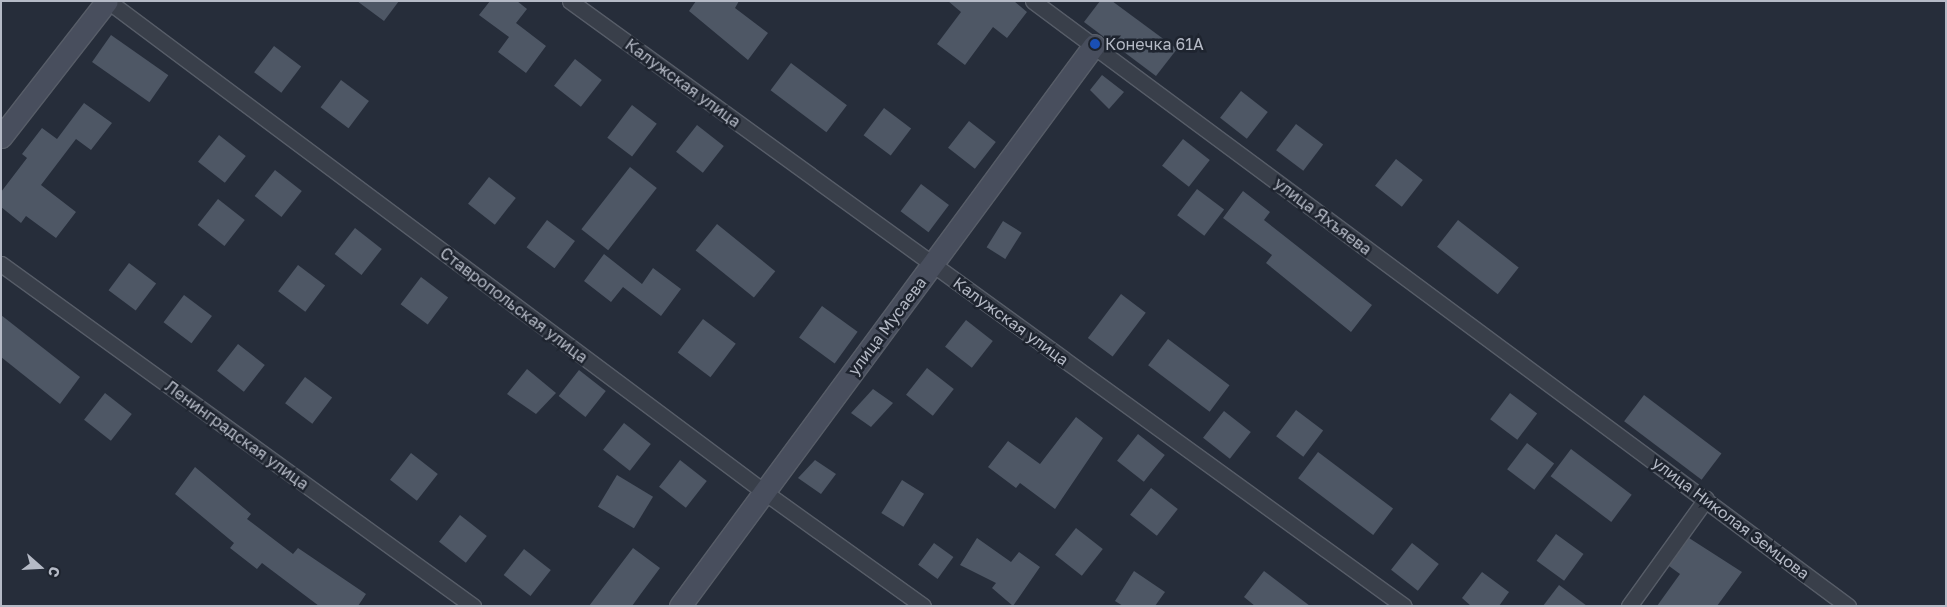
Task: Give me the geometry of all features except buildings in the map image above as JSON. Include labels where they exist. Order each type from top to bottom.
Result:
[{"type":"street","points":[[1,137],[107,1]]},
{"type":"street","name":"Ставропольская улица","points":[[107,1],[763,491],[923,606]]},
{"type":"street","name":"Калужская улица","points":[[570,1],[1404,606]]},
{"type":"street","name":"улица Яхъяева","points":[[1032,1],[1094,45],[1613,432]]},
{"type":"street","name":"улица Мусаева","points":[[680,606],[763,491],[934,265],[1094,45]]},
{"type":"street","name":"Ленинградская улица","points":[[1,264],[473,606]]},
{"type":"street","name":"улица Николая Земцова","points":[[1613,432],[1848,606]]},
{"type":"street","points":[[1629,606],[1706,499]]},
{"type":"place","name":"Конечка 61А","points":[[1095,44]]}]
